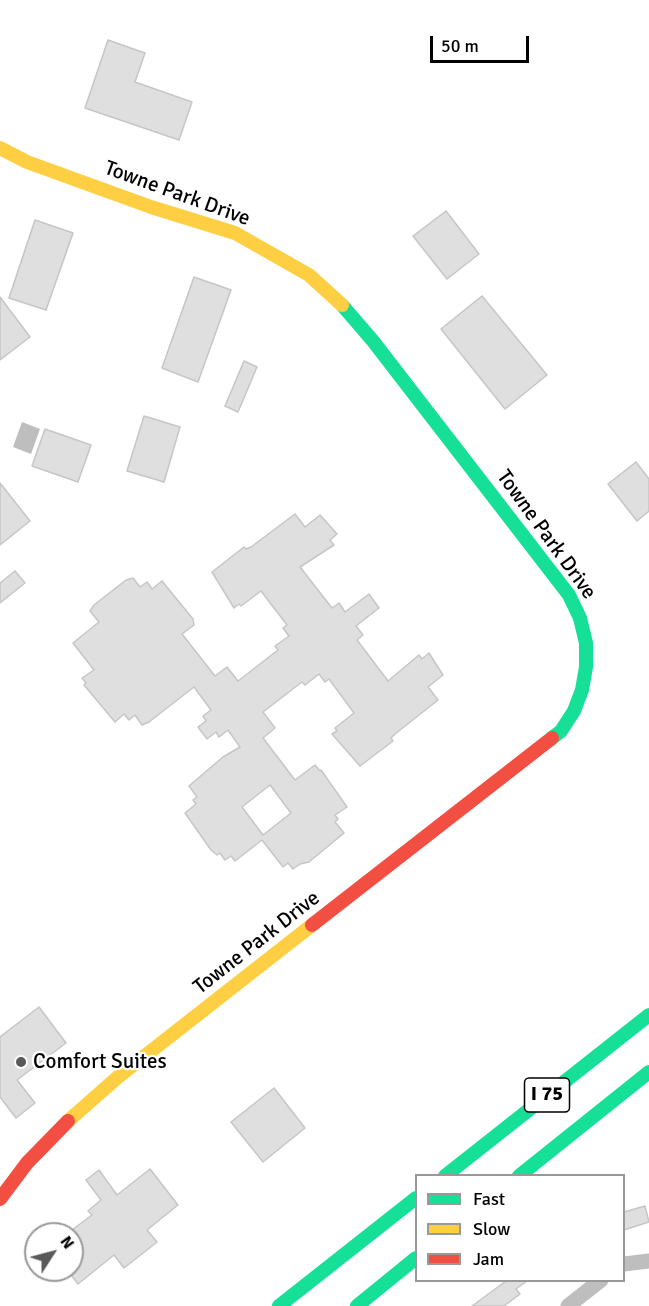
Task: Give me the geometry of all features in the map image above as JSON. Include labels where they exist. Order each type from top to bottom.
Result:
[{"type":"main road","name":"Towne Park Drive","points":[[0,148],[27,162],[151,207],[235,233],[309,275],[339,302],[373,341],[569,595],[580,618],[586,643],[586,667],[582,690],[561,730],[118,1077],[68,1120],[35,1155],[0,1199]]},
{"type":"main road","name":"I 75","points":[[448,1174],[649,1015]]},
{"type":"main road","name":"I 75","points":[[522,1174],[649,1072]]},
{"type":"main road","points":[[279,1306],[415,1200]]},
{"type":"main road","points":[[357,1306],[415,1260]]},
{"type":"street","points":[[625,1264],[649,1261]]},
{"type":"street","points":[[568,1306],[599,1282]]},
{"type":"shaded area","points":[[22,422],[40,429],[31,454],[13,447]]},
{"type":"building","points":[[108,40],[145,53],[135,82],[192,102],[179,140],[85,108]]},
{"type":"building","points":[[446,211],[479,254],[447,279],[413,236]]},
{"type":"building","points":[[35,220],[73,233],[46,310],[9,298]]},
{"type":"building","points":[[194,277],[231,290],[198,382],[162,368]]},
{"type":"building","points":[[482,296],[547,375],[505,409],[441,329]]},
{"type":"building","points":[[0,297],[30,337],[0,360]]},
{"type":"building","points":[[244,361],[257,367],[238,412],[225,406]]},
{"type":"building","points":[[144,416],[180,427],[164,482],[127,471]]},
{"type":"building","points":[[45,429],[91,445],[78,482],[32,466]]},
{"type":"building","points":[[636,462],[649,479],[649,511],[637,521],[608,484]]},
{"type":"building","points":[[0,483],[30,521],[0,545]]},
{"type":"building","points":[[295,514],[305,527],[320,515],[337,534],[330,540],[334,545],[300,567],[332,608],[339,603],[345,612],[369,594],[379,608],[356,626],[363,635],[357,640],[388,681],[419,655],[422,659],[429,653],[443,675],[428,687],[438,700],[395,734],[391,738],[393,741],[360,766],[332,734],[337,731],[335,728],[354,713],[329,679],[325,682],[319,674],[305,685],[302,682],[263,712],[275,728],[263,738],[295,780],[315,765],[347,807],[335,815],[338,819],[335,822],[344,833],[309,862],[293,869],[288,863],[283,867],[262,840],[235,861],[231,856],[225,860],[220,853],[217,855],[211,850],[185,813],[196,804],[193,800],[197,797],[189,786],[223,757],[240,747],[228,730],[219,737],[216,732],[207,739],[198,727],[206,721],[203,716],[211,710],[194,687],[149,722],[142,725],[135,715],[129,720],[124,714],[115,722],[84,685],[86,683],[82,678],[94,670],[73,643],[99,622],[90,611],[94,605],[126,580],[133,578],[140,587],[147,582],[152,589],[162,581],[193,619],[194,625],[182,634],[215,676],[227,667],[238,681],[278,650],[275,646],[289,636],[283,628],[287,625],[261,591],[241,606],[239,604],[234,608],[212,572],[244,547],[246,549]],"holes":[[[270,785],[291,813],[263,835],[242,807]]]},
{"type":"building","points":[[15,571],[25,583],[0,603],[0,583]]},
{"type":"building","name":"Comfort Suites","points":[[39,1007],[66,1043],[17,1080],[35,1103],[16,1118],[0,1097],[0,1037]]},
{"type":"building","points":[[274,1088],[305,1128],[263,1162],[231,1122]]},
{"type":"building","points":[[150,1169],[178,1205],[147,1230],[157,1242],[124,1268],[114,1255],[84,1279],[83,1222],[92,1215],[88,1211],[101,1200],[86,1180],[99,1170],[117,1195]]},
{"type":"building","points":[[645,1206],[649,1222],[625,1230],[625,1212]]},
{"type":"building","points":[[505,1282],[526,1282],[516,1289],[520,1294],[504,1306],[472,1306]]},
{"type":"traffic: fast","points":[[342,305],[373,341],[569,595],[580,618],[586,643],[586,667],[582,690],[574,711],[561,731],[552,738]]},
{"type":"traffic: fast","points":[[448,1174],[649,1015]]},
{"type":"traffic: fast","points":[[522,1174],[649,1072]]},
{"type":"traffic: fast","points":[[279,1306],[415,1199]]},
{"type":"traffic: fast","points":[[357,1306],[415,1259]]},
{"type":"traffic: slow","points":[[0,148],[27,162],[151,207],[235,233],[309,275],[342,305]]},
{"type":"traffic: slow","points":[[68,1121],[118,1077],[312,925]]},
{"type":"traffic: jam","points":[[312,925],[552,738]]},
{"type":"traffic: jam","points":[[0,1199],[27,1163],[68,1121]]},
{"type":"place","name":"Comfort Suites","points":[[21,1062]]}]
